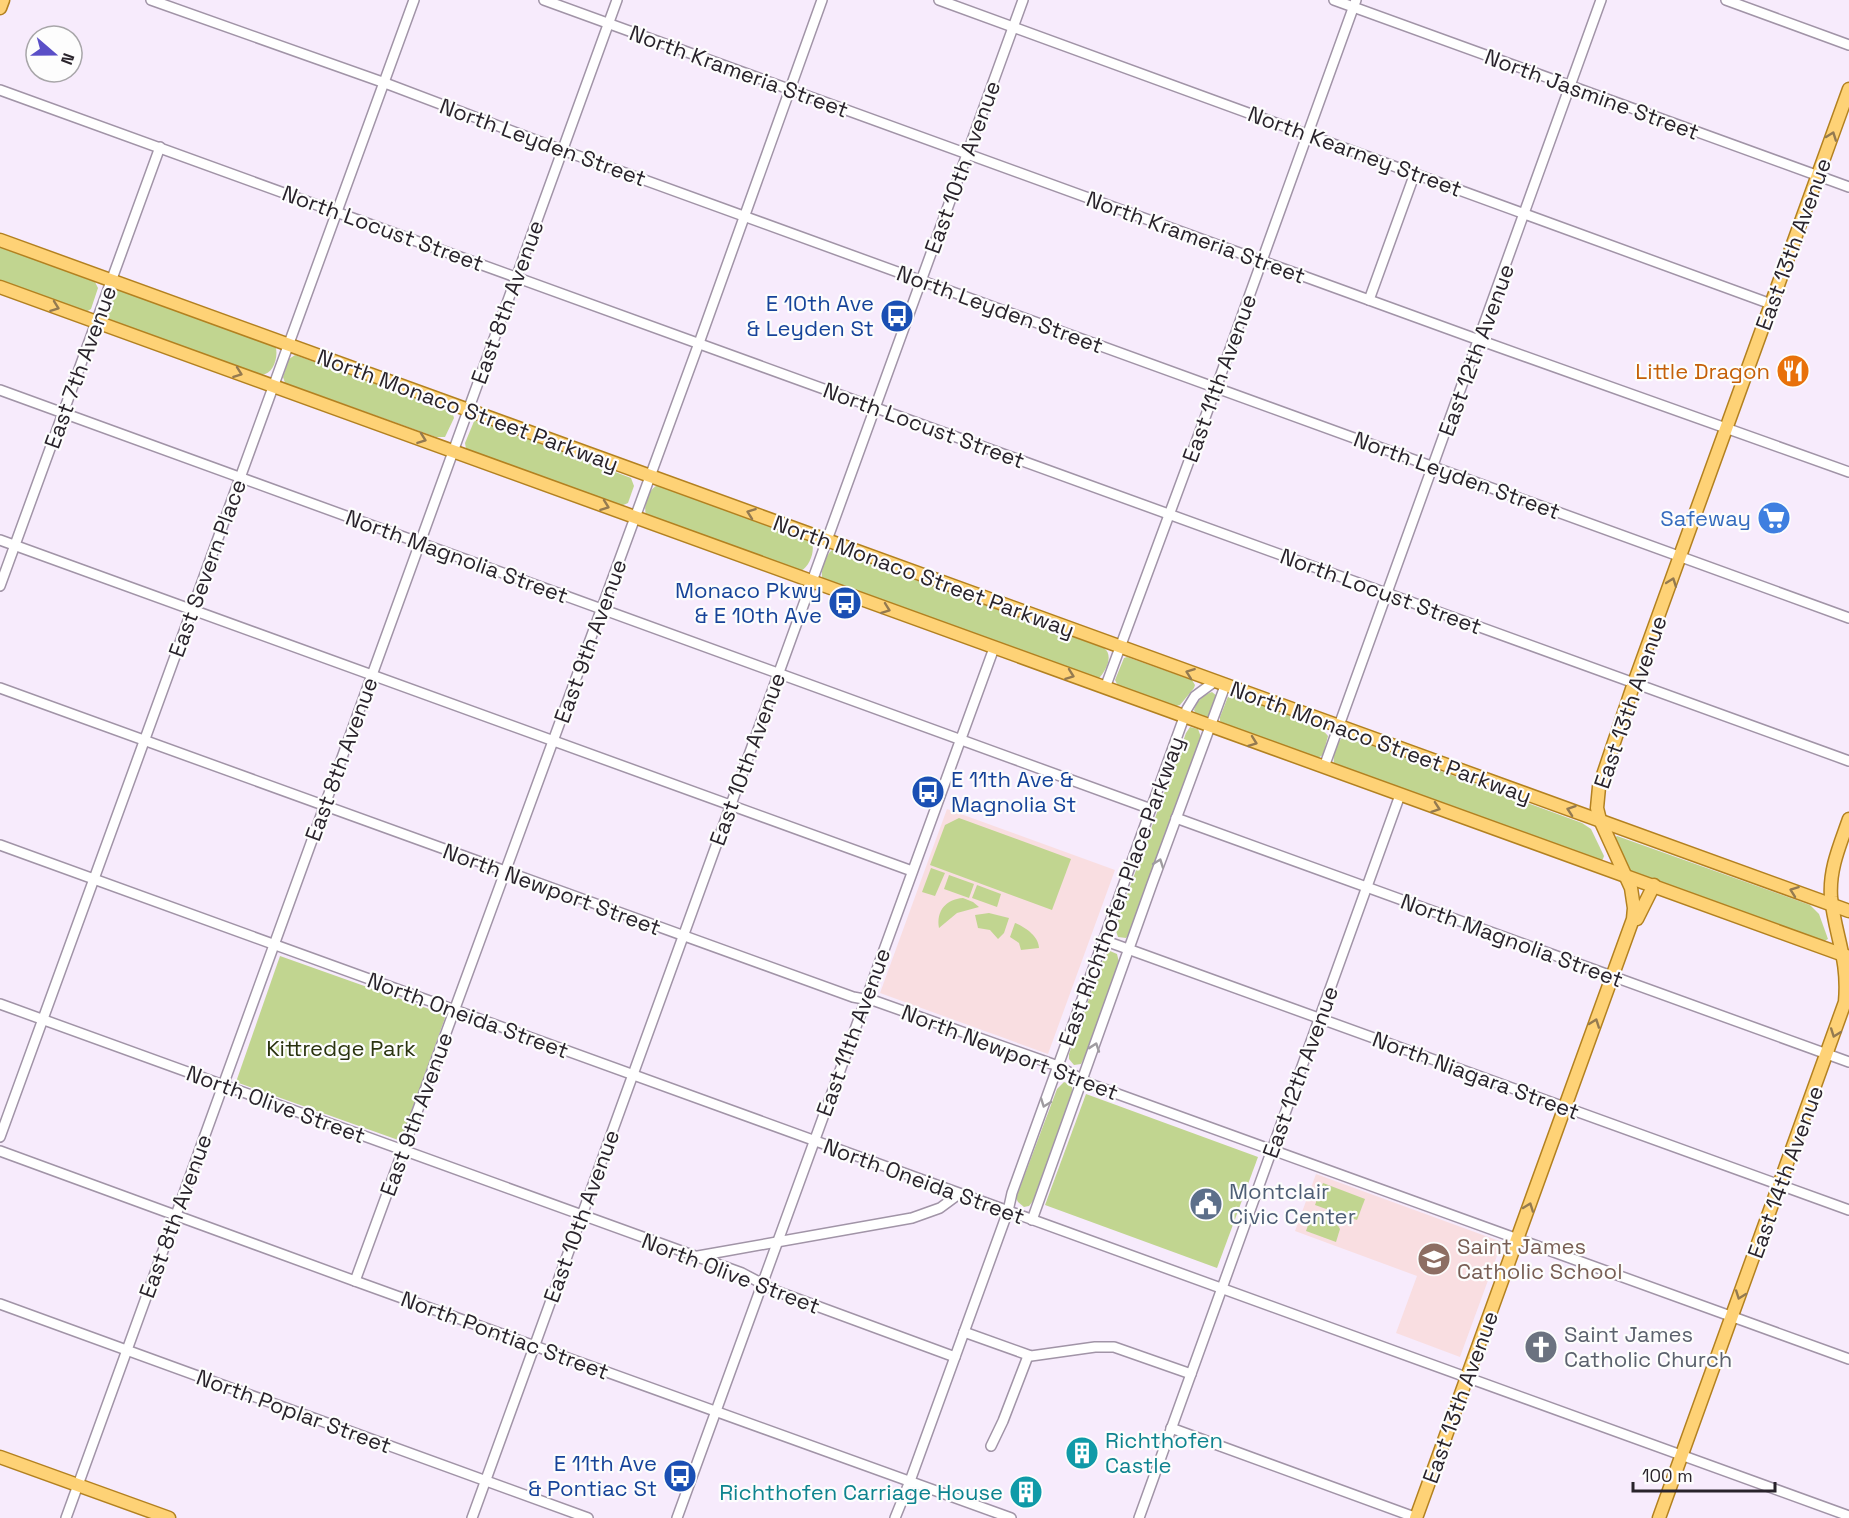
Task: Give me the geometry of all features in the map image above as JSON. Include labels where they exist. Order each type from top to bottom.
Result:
[{"type":"main road","points":[[0,8],[3,0]]},
{"type":"main road","name":"East 13th Avenue","points":[[1416,1518],[1633,919],[1633,894],[1600,820],[1597,808],[1599,787],[1634,683],[1849,89]]},
{"type":"main road","name":"North Monaco Street Parkway","points":[[0,240],[1849,911]]},
{"type":"main road","name":"North Monaco Street Parkway","points":[[0,287],[1848,956]]},
{"type":"main road","name":"East 14th Avenue","points":[[1659,1518],[1848,993],[1848,956],[1832,905],[1832,872],[1849,819]]},
{"type":"main road","points":[[1626,939],[1654,885]]},
{"type":"main road","points":[[0,1457],[169,1518]]},
{"type":"street","name":"North Leyden Street","points":[[151,0],[385,83],[562,150],[1849,618]]},
{"type":"street","name":"East Severn Place","points":[[0,1137],[414,0]]},
{"type":"street","name":"North Krameria Street","points":[[544,0],[1849,472]]},
{"type":"street","name":"East 8th Avenue","points":[[66,1518],[617,0]]},
{"type":"street","name":"East 9th Avenue","points":[[355,1281],[699,343],[822,0]]},
{"type":"street","name":"North Kearney Street","points":[[939,0],[1771,304]]},
{"type":"street","name":"East 10th Avenue","points":[[472,1518],[1023,0]]},
{"type":"street","name":"North Jasmine Street","points":[[1334,0],[1355,4],[1570,86],[1849,187]]},
{"type":"street","name":"East 12th Avenue","points":[[1323,767],[1434,467],[1601,0]]},
{"type":"street","points":[[1726,0],[1849,45]]},
{"type":"street","name":"East 11th Avenue","points":[[1105,688],[1355,4]]},
{"type":"street","name":"North Locust Street","points":[[0,90],[1849,761]]},
{"type":"street","name":"East 7th Avenue","points":[[0,586],[160,147]]},
{"type":"street","points":[[1369,300],[1415,173]]},
{"type":"street","name":"North Magnolia Street","points":[[0,390],[1151,809]]},
{"type":"street","points":[[0,540],[912,871]]},
{"type":"street","name":"East 11th Avenue","points":[[677,1518],[994,648]]},
{"type":"street","name":"East Richthofen Place Parkway","points":[[895,1518],[1008,1211],[1012,1193],[1184,717],[1195,696],[1219,684]]},
{"type":"street","name":"East Richthofen Place Parkway","points":[[1032,1220],[1209,726],[1219,684]]},
{"type":"street","name":"North Newport Street","points":[[0,688],[854,998],[876,1001],[1058,1066],[1083,1081],[1849,1359]]},
{"type":"street","name":"East 12th Avenue","points":[[1139,1518],[1400,795]]},
{"type":"street","name":"North Magnolia Street","points":[[1176,818],[1849,1062]]},
{"type":"street","name":"North Oneida Street","points":[[0,845],[1849,1516]]},
{"type":"street","name":"North Niagara Street","points":[[1103,940],[1849,1210]]},
{"type":"street","name":"North Olive Street","points":[[0,1004],[748,1275],[776,1291],[955,1357]]},
{"type":"street","name":"North Pontiac Street","points":[[0,1151],[1011,1518]]},
{"type":"street","points":[[695,1256],[923,1216],[944,1206],[959,1194]]},
{"type":"street","name":"North Poplar Street","points":[[0,1304],[588,1518]]},
{"type":"street","points":[[964,1332],[1028,1356],[1107,1346],[1191,1374]]},
{"type":"street","points":[[991,1446],[1028,1356]]},
{"type":"street","points":[[1171,1428],[1416,1518]]},
{"type":"shaded area","points":[[947,809],[1115,870],[1048,1054],[880,993]]},
{"type":"shaded area","name":"Saint James Catholic School","points":[[1316,1174],[1502,1242],[1460,1357],[1396,1333],[1417,1276],[1295,1231]]},
{"type":"green space","points":[[0,246],[95,282],[98,288],[91,309],[86,312],[0,281]]},
{"type":"green space","points":[[118,290],[273,346],[276,348],[274,365],[269,372],[261,375],[106,318],[105,313],[111,293]]},
{"type":"green space","points":[[295,355],[452,411],[454,418],[445,437],[436,437],[285,383],[283,377],[289,359]]},
{"type":"green space","points":[[475,419],[631,478],[634,486],[628,503],[621,506],[466,449],[465,443]]},
{"type":"green space","points":[[658,485],[811,540],[813,548],[809,562],[801,571],[646,515],[647,498],[651,490]]},
{"type":"green space","points":[[832,550],[1104,648],[1109,659],[1106,668],[1098,679],[824,580],[823,567]]},
{"type":"green space","points":[[1127,657],[1192,680],[1194,688],[1180,705],[1173,707],[1118,686],[1115,680],[1124,658]]},
{"type":"green space","points":[[1212,692],[1217,696],[1209,715],[1206,718],[1196,715],[1194,710],[1199,701]]},
{"type":"green space","points":[[1229,694],[1320,727],[1328,736],[1323,755],[1316,759],[1225,725],[1220,721],[1220,717]]},
{"type":"green space","points":[[1190,727],[1198,729],[1201,737],[1130,933],[1126,938],[1118,937],[1115,928]]},
{"type":"green space","points":[[1342,738],[1351,738],[1582,823],[1591,829],[1604,856],[1603,859],[1600,862],[1335,765],[1335,751]]},
{"type":"green space","points":[[959,818],[1071,859],[1052,910],[930,865],[945,825]]},
{"type":"green space","points":[[1617,836],[1810,905],[1819,914],[1828,939],[1823,942],[1630,872],[1614,838]]},
{"type":"green space","points":[[931,868],[945,873],[935,896],[922,892]]},
{"type":"green space","points":[[949,875],[974,884],[969,898],[944,889]]},
{"type":"green space","points":[[977,885],[1001,894],[997,907],[972,898]]},
{"type":"green space","points":[[963,898],[979,907],[957,913],[939,928],[939,916],[947,903]]},
{"type":"green space","points":[[989,913],[1009,918],[1004,933],[998,939],[990,930],[978,928],[975,915]]},
{"type":"green space","points":[[1015,923],[1031,933],[1037,940],[1039,948],[1021,950],[1019,943],[1010,937]]},
{"type":"green space","points":[[1110,951],[1117,954],[1119,962],[1084,1058],[1081,1064],[1074,1065],[1069,1059],[1069,1054],[1104,957]]},
{"type":"green space","name":"Kittredge Park","points":[[280,956],[446,1015],[401,1141],[236,1082]]},
{"type":"green space","points":[[1064,1082],[1072,1085],[1072,1092],[1033,1201],[1029,1206],[1024,1207],[1016,1198],[1057,1089]]},
{"type":"green space","points":[[1086,1094],[1258,1157],[1217,1268],[1045,1205]]},
{"type":"green space","points":[[1323,1183],[1365,1199],[1357,1220],[1315,1205]]},
{"type":"green space","points":[[1312,1214],[1337,1224],[1340,1229],[1336,1242],[1306,1231]]},
{"type":"place","name":"E 10th Ave & Leyden St","points":[[897,316]]},
{"type":"place","name":"Little Dragon","points":[[1793,371]]},
{"type":"place","name":"Safeway","points":[[1774,518]]},
{"type":"place","name":"Monaco Pkwy & E 10th Ave","points":[[845,603]]},
{"type":"place","name":"E 11th Ave & Magnolia St","points":[[928,792]]},
{"type":"place","name":"Montclair Civic Center","points":[[1206,1204]]},
{"type":"place","name":"Saint James Catholic School","points":[[1434,1259]]},
{"type":"place","name":"Saint James Catholic Church","points":[[1541,1347]]},
{"type":"place","name":"Richthofen Castle","points":[[1082,1453]]},
{"type":"place","name":"E 11th Ave & Pontiac St","points":[[680,1476]]},
{"type":"place","name":"Richthofen Carriage House","points":[[1026,1492]]}]
